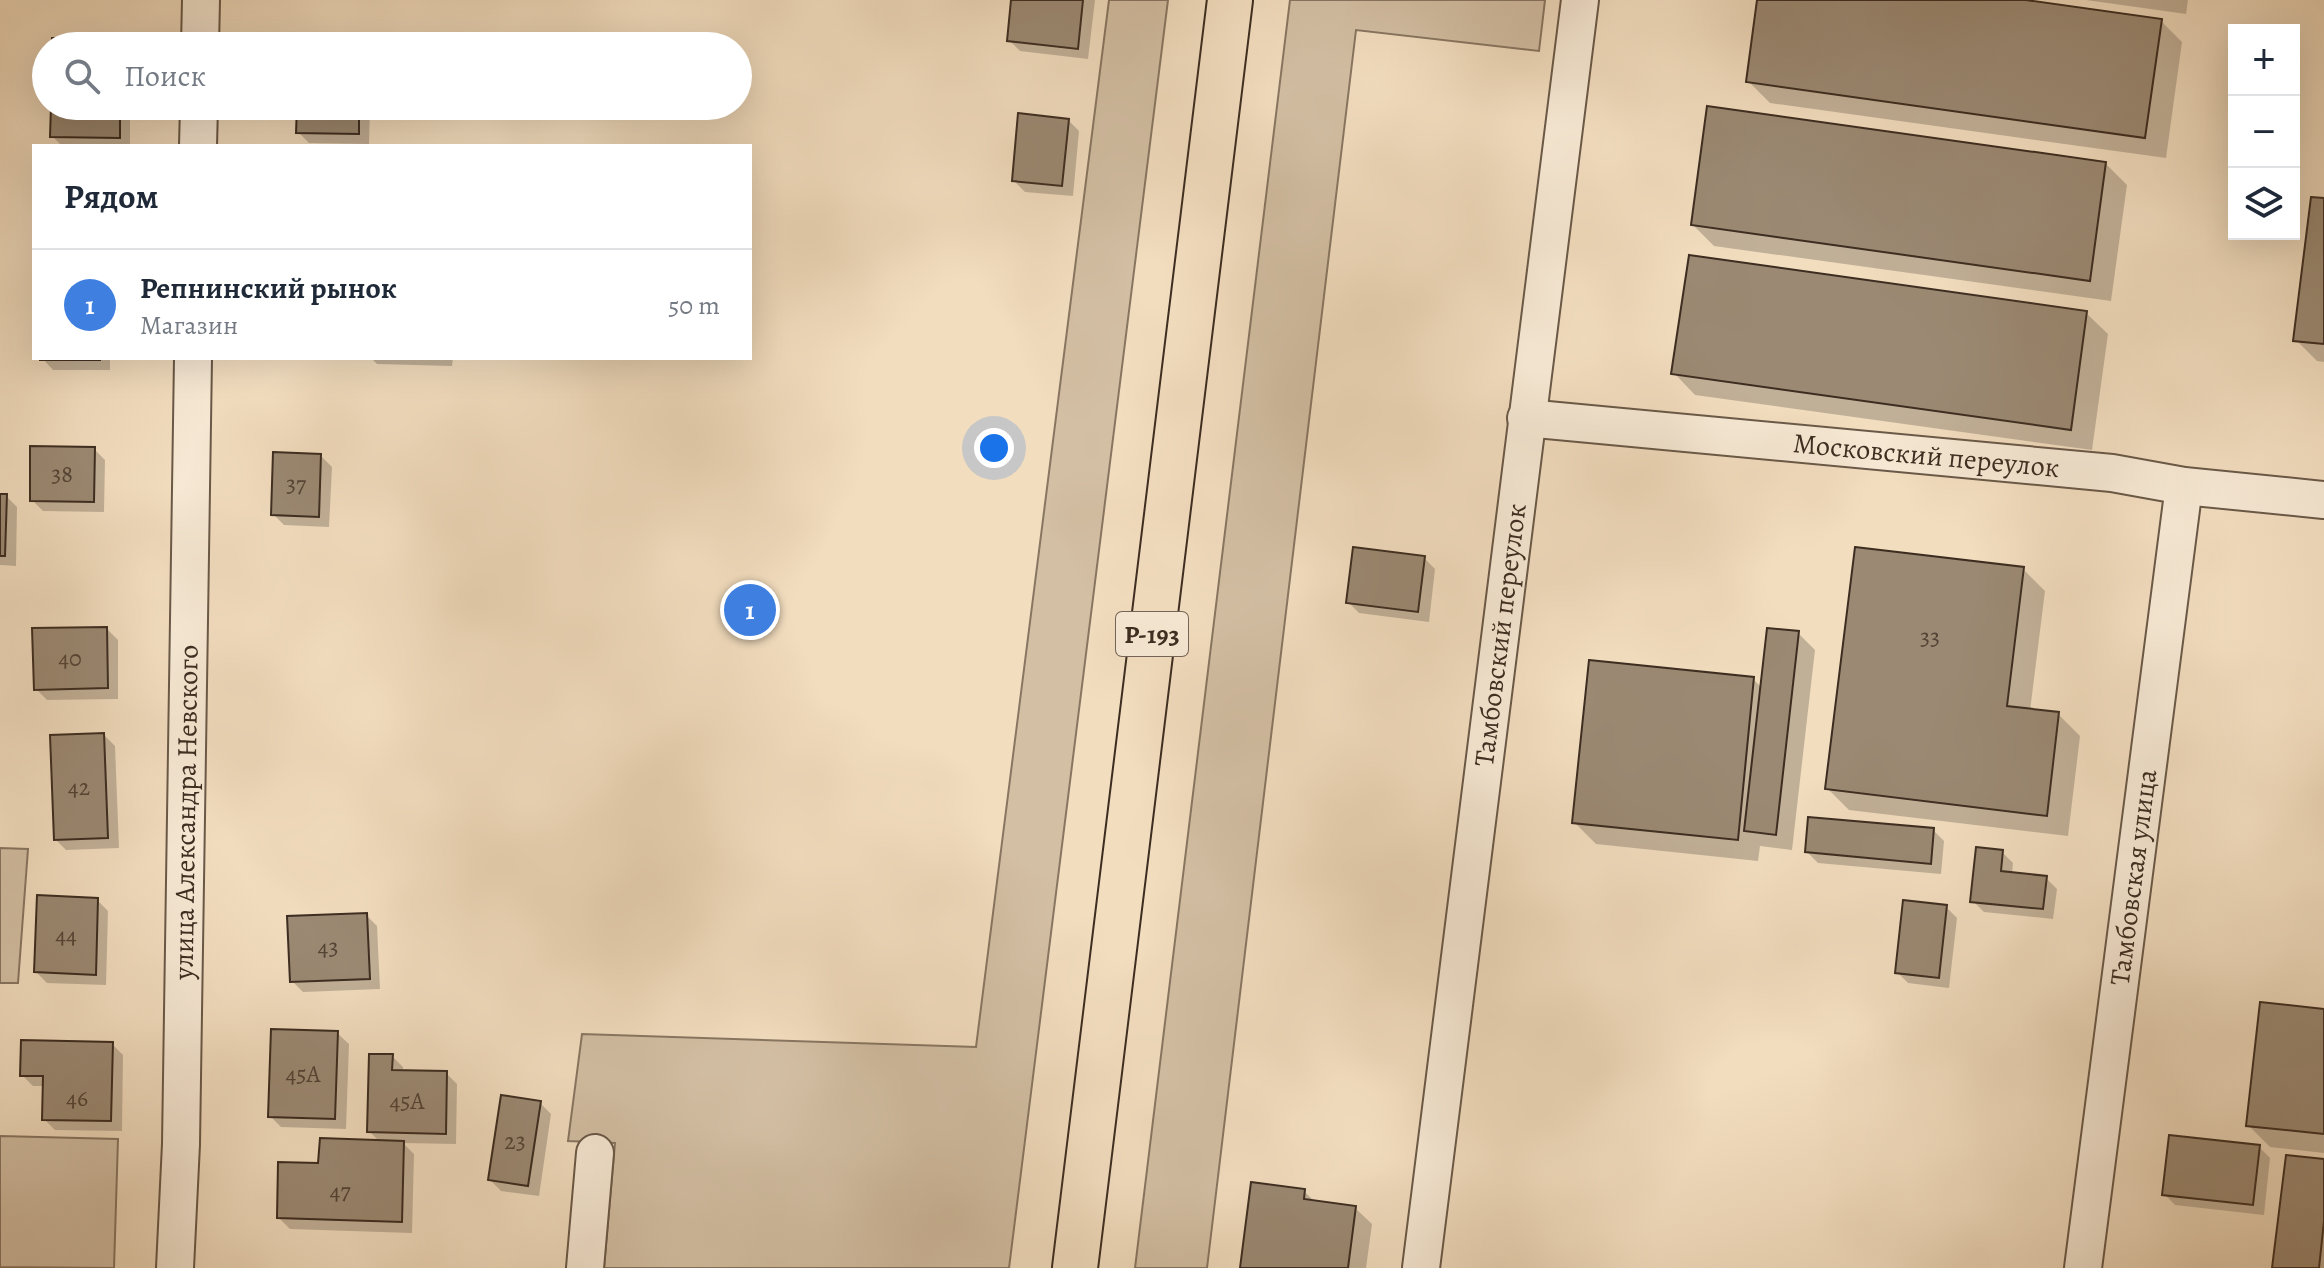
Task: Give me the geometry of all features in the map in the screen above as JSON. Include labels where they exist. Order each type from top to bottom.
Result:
[{"type":"highway","name":"Р-193","points":[[1075,1268],[1230,0]]},
{"type":"street","points":[[200,32],[201,0]]},
{"type":"street","name":"Тамбовский переулок","points":[[1421,1268],[1580,0]]},
{"type":"street","points":[[198,144],[199,120]]},
{"type":"street","name":"улица Александра Невского","points":[[175,1268],[181,1144],[193,360]]},
{"type":"street","name":"Московский переулок","points":[[1526,418],[2112,473],[2184,486],[2324,500]]},
{"type":"street","name":"Тамбовская улица","points":[[2083,1268],[2184,486]]},
{"type":"street","points":[[585,1268],[595,1153]]},
{"type":"shaded area","points":[[1109,0],[1168,0],[1009,1268],[604,1268],[615,1143],[568,1141],[582,1034],[976,1047]]},
{"type":"shaded area","points":[[1290,0],[1545,0],[1539,51],[1356,30],[1207,1268],[1135,1268]]},
{"type":"shaded area","points":[[0,848],[28,849],[18,983],[0,983]]},
{"type":"shaded area","points":[[0,1136],[118,1139],[114,1268],[0,1267]]},
{"type":"building","points":[[1011,0],[1083,0],[1078,49],[1007,41]]},
{"type":"building","points":[[1757,0],[2026,0],[2162,19],[2145,138],[1746,82]]},
{"type":"building","points":[[1707,106],[2106,162],[2090,281],[1691,225]]},
{"type":"building","points":[[1018,113],[1069,119],[1062,186],[1012,181]]},
{"type":"building","points":[[51,120],[120,120],[120,138],[50,137]]},
{"type":"building","points":[[296,120],[359,120],[359,134],[296,133]]},
{"type":"building","points":[[2311,197],[2324,198],[2324,344],[2293,341]]},
{"type":"building","points":[[1689,255],[2087,311],[2071,430],[1671,374]]},
{"type":"building","points":[[30,446],[95,447],[94,502],[30,501]]},
{"type":"building","points":[[273,452],[321,454],[319,517],[271,515]]},
{"type":"building","points":[[0,494],[7,494],[5,556],[0,556]]},
{"type":"building","points":[[1353,547],[1425,556],[1418,612],[1346,603]]},
{"type":"building","points":[[1855,547],[2024,567],[2007,706],[2059,712],[2047,816],[1825,789]]},
{"type":"building","points":[[107,627],[108,688],[34,690],[32,628]]},
{"type":"building","points":[[1767,628],[1799,631],[1776,835],[1744,831]]},
{"type":"building","points":[[1589,660],[1754,677],[1738,840],[1572,823]]},
{"type":"building","points":[[104,733],[108,838],[54,840],[50,735]]},
{"type":"building","points":[[1808,817],[1934,828],[1931,864],[1805,852]]},
{"type":"building","points":[[1976,847],[2003,850],[2001,871],[2047,876],[2043,909],[1970,902]]},
{"type":"building","points":[[37,895],[98,898],[96,975],[34,972]]},
{"type":"building","points":[[1903,900],[1947,905],[1939,978],[1895,973]]},
{"type":"building","points":[[367,913],[370,979],[290,982],[287,916]]},
{"type":"building","points":[[2260,1002],[2324,1009],[2324,1134],[2246,1126]]},
{"type":"building","points":[[271,1029],[338,1031],[335,1119],[268,1117]]},
{"type":"building","points":[[21,1040],[113,1042],[111,1121],[42,1120],[43,1076],[20,1076]]},
{"type":"building","points":[[369,1054],[393,1054],[392,1070],[447,1071],[446,1134],[367,1132]]},
{"type":"building","points":[[501,1095],[541,1101],[528,1186],[488,1180]]},
{"type":"building","points":[[2169,1135],[2260,1145],[2253,1205],[2162,1195]]},
{"type":"building","points":[[320,1138],[404,1141],[402,1222],[277,1218],[278,1162],[318,1163]]},
{"type":"building","points":[[2286,1155],[2324,1159],[2324,1221],[2319,1268],[2272,1268]]},
{"type":"building","points":[[1251,1182],[1305,1189],[1304,1199],[1356,1206],[1348,1268],[1240,1268]]},
{"type":"place","name":"Репнинский рынок","points":[[750,610]]}]
